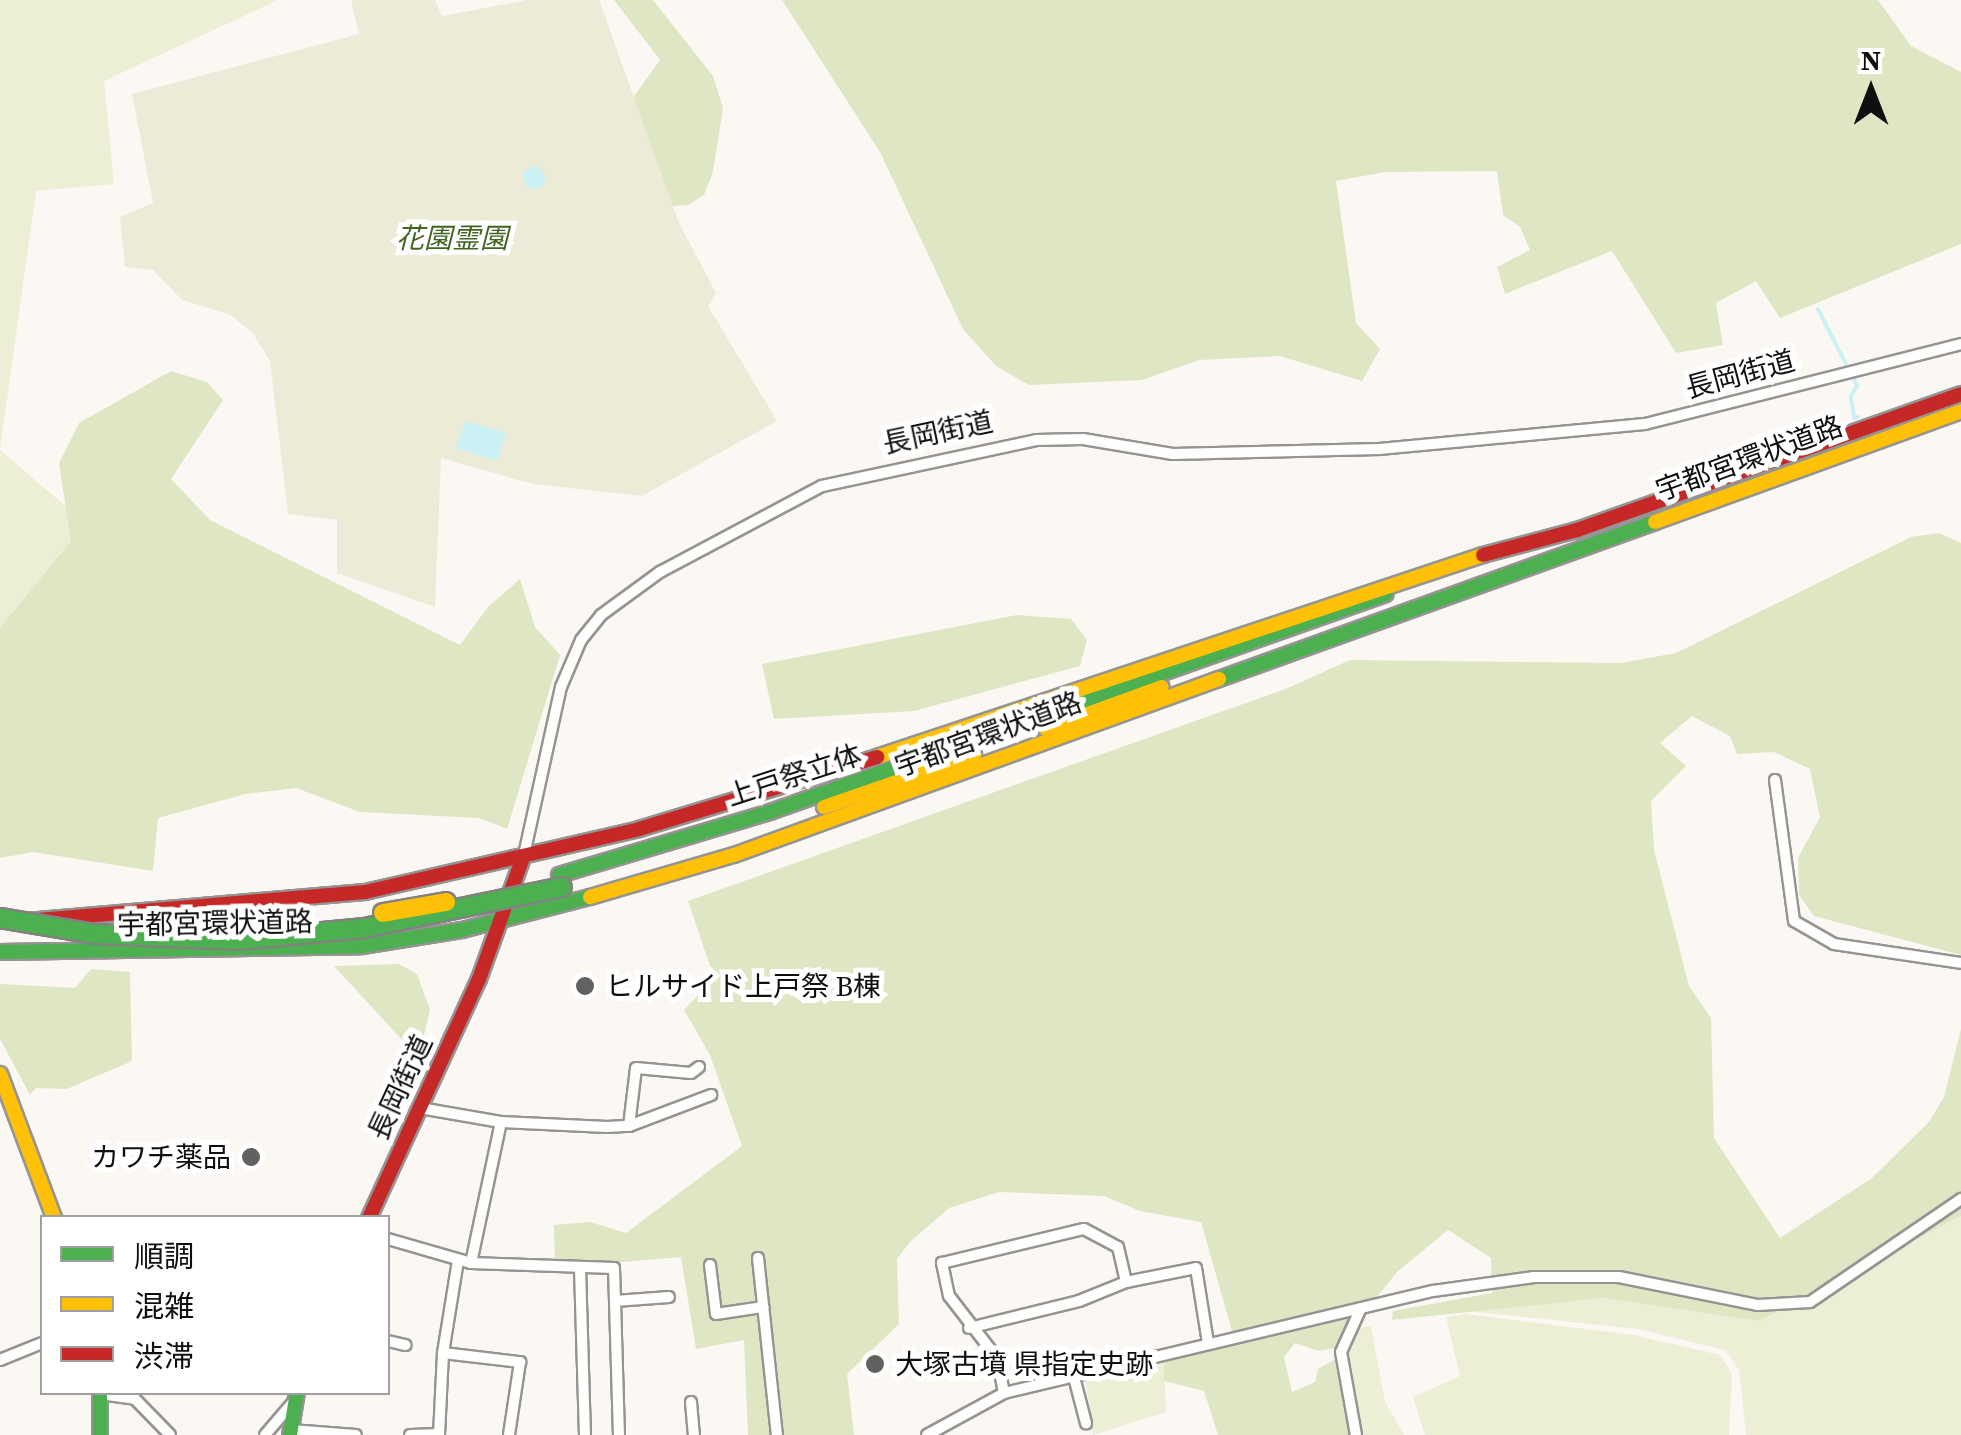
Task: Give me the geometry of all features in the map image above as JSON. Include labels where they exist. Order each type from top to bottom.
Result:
[{"type":"main road","name":"宇都宮環状道路","points":[[0,922],[92,911],[324,898],[522,860],[763,793],[1194,644],[1415,573],[1577,530],[1961,394]]},
{"type":"main road","name":"宇都宮環状道路","points":[[0,952],[294,950],[416,938],[734,855],[1961,411]]},
{"type":"main road","name":"上戸祭立体","points":[[0,906],[172,928],[301,925],[560,881],[802,802],[1577,530]]},
{"type":"main road","name":"上戸祭立体","points":[[0,922],[112,936],[238,940],[382,925],[810,812],[1424,596],[1576,550]]},
{"type":"main road","name":"長岡街道","points":[[370,1215],[504,918],[522,860]]},
{"type":"main road","points":[[0,1074],[53,1215]]},
{"type":"main road","points":[[100,1395],[100,1435]]},
{"type":"main road","points":[[290,1432],[296,1396]]},
{"type":"street","name":"長岡街道","points":[[522,860],[561,687],[591,627],[660,572],[822,486],[1036,440],[1083,440],[1172,454],[1379,449],[1645,424],[1961,344]]},
{"type":"street","points":[[1775,780],[1794,920],[1834,944],[1961,963]]},
{"type":"street","points":[[629,1126],[636,1068],[690,1073],[699,1068]]},
{"type":"street","points":[[420,1108],[501,1122],[629,1126],[711,1094]]},
{"type":"street","points":[[470,1263],[501,1122]]},
{"type":"street","points":[[928,1435],[1004,1392],[1360,1308],[1534,1277],[1619,1277],[1758,1306],[1810,1302],[1961,1200]]},
{"type":"street","points":[[1004,1392],[997,1358],[969,1328],[949,1296],[942,1263],[1084,1229],[1118,1247],[1126,1282]]},
{"type":"street","points":[[390,1240],[470,1263],[614,1268],[619,1435]]},
{"type":"street","points":[[758,1258],[777,1435]]},
{"type":"street","points":[[410,1435],[439,1434],[442,1352],[458,1260]]},
{"type":"street","points":[[710,1265],[716,1314],[763,1307]]},
{"type":"street","points":[[580,1268],[585,1435]]},
{"type":"street","points":[[969,1328],[1079,1301],[1126,1282],[1196,1268],[1208,1344]]},
{"type":"street","points":[[615,1301],[669,1297]]},
{"type":"street","points":[[1356,1435],[1341,1352],[1360,1308]]},
{"type":"street","points":[[390,1342],[406,1346]]},
{"type":"street","points":[[0,1360],[40,1344]]},
{"type":"street","points":[[442,1352],[520,1362],[509,1435]]},
{"type":"street","points":[[1074,1377],[1086,1423]]},
{"type":"street","points":[[107,1395],[136,1399],[170,1435]]},
{"type":"street","points":[[265,1435],[296,1396]]},
{"type":"street","points":[[691,1402],[694,1435]]},
{"type":"street","points":[[290,1432],[356,1435]]},
{"type":"green space","points":[[0,0],[278,0],[104,81],[114,184],[36,191],[0,450]]},
{"type":"green space","name":"花園霊園","points":[[351,0],[435,0],[442,16],[528,0],[599,0],[679,223],[716,293],[708,306],[777,421],[642,496],[533,484],[441,458],[435,607],[337,573],[337,520],[288,514],[270,361],[252,332],[229,314],[182,300],[153,270],[125,267],[120,217],[153,203],[132,94],[359,34]]},
{"type":"green space","points":[[614,0],[653,0],[713,76],[723,108],[713,172],[704,195],[688,205],[672,206],[632,99],[660,60]]},
{"type":"green space","points":[[782,0],[1878,0],[1911,46],[1961,72],[1961,244],[1780,318],[1756,281],[1716,303],[1723,345],[1676,353],[1612,251],[1505,294],[1497,267],[1530,250],[1520,227],[1503,215],[1497,171],[1385,172],[1336,181],[1356,323],[1380,349],[1362,381],[1280,356],[1199,360],[1142,380],[1029,385],[996,366],[963,329],[880,152]]},
{"type":"green space","points":[[171,371],[207,382],[223,400],[171,479],[210,520],[460,645],[488,607],[520,579],[535,627],[560,655],[507,829],[479,818],[360,812],[296,788],[245,794],[158,818],[153,871],[33,852],[0,858],[0,628],[71,541],[59,463],[79,423]]},
{"type":"green space","points":[[0,450],[97,533],[0,681]]},
{"type":"green space","points":[[1939,533],[1961,543],[1961,955],[1814,916],[1799,895],[1798,858],[1820,817],[1810,769],[1774,752],[1737,754],[1730,736],[1692,716],[1660,743],[1686,766],[1651,801],[1654,850],[1689,986],[1711,1018],[1714,1138],[1780,1238],[1872,1178],[1929,1122],[1944,1097],[1961,1029],[1961,1216],[1760,1321],[1602,1298],[1392,1320],[1393,1311],[1492,1293],[1491,1258],[1448,1230],[1397,1272],[1336,1348],[1318,1351],[1295,1343],[1284,1357],[1292,1392],[1315,1382],[1318,1369],[1341,1356],[1356,1435],[1218,1435],[1204,1391],[1164,1381],[1164,1363],[1232,1331],[1201,1222],[1140,1211],[1104,1196],[999,1192],[949,1208],[910,1242],[897,1259],[899,1324],[847,1374],[854,1435],[748,1435],[744,1340],[696,1349],[681,1257],[555,1268],[554,1225],[590,1222],[626,1233],[742,1146],[710,1055],[684,1010],[714,978],[688,901],[1288,688],[1350,660],[1621,663],[1676,653],[1911,537]]},
{"type":"green space","points":[[1017,615],[1071,619],[1087,640],[1080,666],[914,711],[774,719],[762,664]]},
{"type":"green space","points":[[399,964],[417,974],[430,1010],[423,1039],[404,1042],[334,966]]},
{"type":"green space","points":[[91,969],[130,972],[132,1061],[67,1089],[36,1088],[30,1095],[0,1039],[0,984],[75,988]]},
{"type":"green space","points":[[1961,1216],[1961,1435],[1746,1435],[1739,1370],[1725,1350],[1638,1329],[1457,1310],[1602,1298],[1760,1321]]},
{"type":"green space","points":[[1466,1314],[1634,1335],[1720,1355],[1732,1374],[1729,1435],[1425,1435],[1413,1397],[1460,1376],[1446,1317]]},
{"type":"green space","points":[[1371,1326],[1385,1402],[1404,1435],[1361,1435],[1343,1357],[1355,1329]]},
{"type":"green space","points":[[1164,1363],[1166,1412],[1093,1435],[1086,1381]]},
{"type":"water","points":[[534,167],[542,170],[542,186],[534,189],[526,186],[523,178],[526,170]]},
{"type":"water","points":[[465,421],[506,433],[497,461],[456,448]]},
{"type":"waterway","points":[[1818,309],[1857,386],[1851,396],[1854,418],[1858,417]]},
{"type":"traffic: fast","points":[[1219,679],[1655,522]]},
{"type":"traffic: fast","points":[[559,875],[770,812],[1386,594]]},
{"type":"traffic: fast","points":[[0,918],[96,934],[239,940],[364,928],[562,887]]},
{"type":"traffic: fast","points":[[0,952],[362,946],[462,930],[590,897]]},
{"type":"traffic: fast","points":[[100,1395],[100,1435]]},
{"type":"traffic: fast","points":[[290,1435],[297,1395]]},
{"type":"traffic: slow","points":[[1655,522],[1961,411]]},
{"type":"traffic: slow","points":[[877,757],[1483,555]]},
{"type":"traffic: slow","points":[[590,897],[734,855],[1219,679]]},
{"type":"traffic: slow","points":[[1046,729],[1162,687]]},
{"type":"traffic: slow","points":[[824,807],[974,755]]},
{"type":"traffic: slow","points":[[383,913],[446,902]]},
{"type":"traffic: slow","points":[[0,1074],[53,1215]]},
{"type":"traffic: jam","points":[[1483,555],[1577,530],[1961,394]]},
{"type":"traffic: jam","points":[[26,921],[365,892],[639,829],[877,757]]},
{"type":"traffic: jam","points":[[370,1215],[479,979],[522,860]]},
{"type":"place","name":"ヒルサイド上戸祭 B棟","points":[[585,986]]},
{"type":"place","name":"カワチ薬品","points":[[251,1157]]},
{"type":"place","name":"大塚古墳 県指定史跡","points":[[875,1364]]}]
